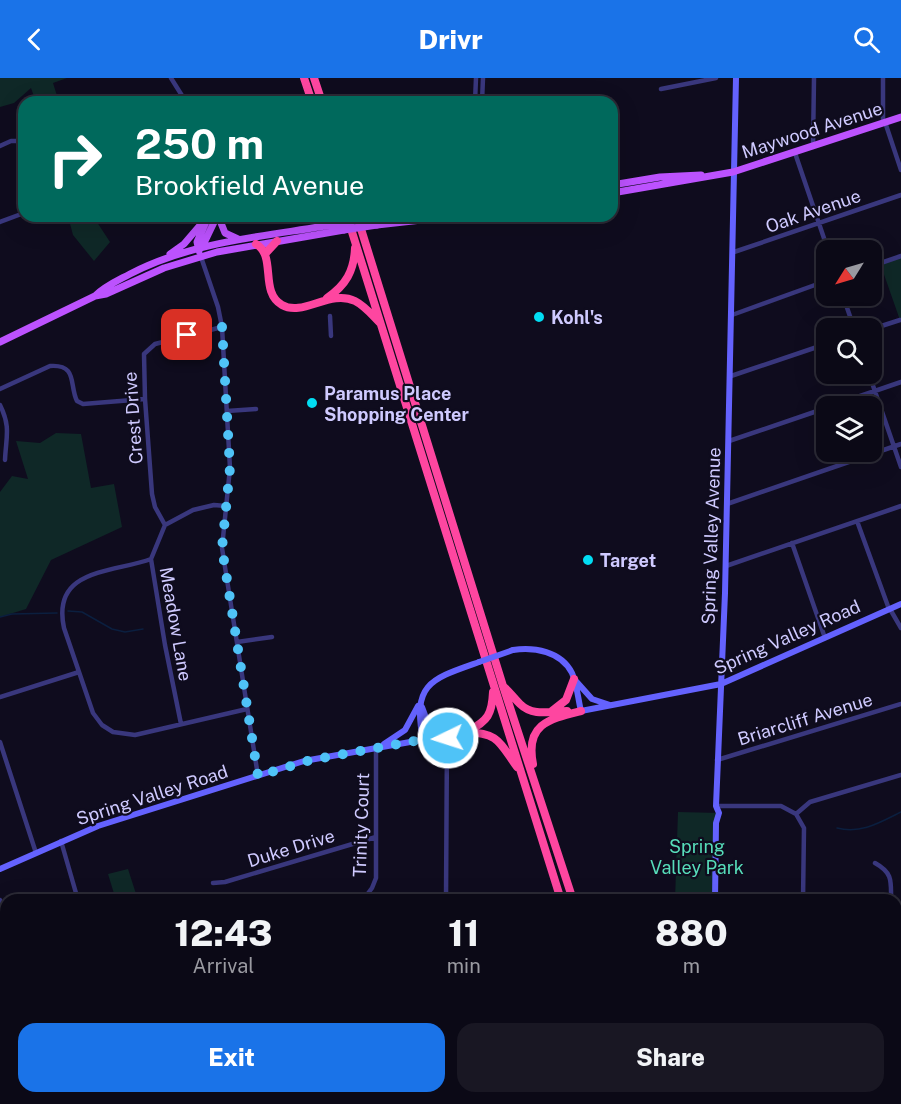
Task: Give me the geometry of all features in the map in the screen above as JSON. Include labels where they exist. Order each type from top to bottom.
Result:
[{"type":"highway","points":[[304,78],[310,96]]},
{"type":"highway","points":[[314,78],[320,96]]},
{"type":"highway","points":[[359,222],[503,686],[571,894]]},
{"type":"highway","points":[[345,223],[355,241],[559,894]]},
{"type":"highway","points":[[265,254],[277,241]]},
{"type":"highway","points":[[325,300],[341,288],[352,272],[355,241]]},
{"type":"highway","points":[[256,244],[265,254],[270,289],[281,305],[295,308],[339,298],[356,302],[381,324]]},
{"type":"highway","points":[[552,711],[566,700],[574,679]]},
{"type":"highway","points":[[503,686],[526,709],[538,712],[581,711]]},
{"type":"highway","points":[[466,732],[486,719],[491,709],[494,687]]},
{"type":"highway","points":[[540,794],[532,752],[536,730],[554,717],[581,711]]},
{"type":"highway","points":[[466,732],[486,733],[494,736],[522,776]]},
{"type":"main road","name":"Maywood Avenue","points":[[733,172],[901,117]]},
{"type":"main road","points":[[618,184],[660,177],[733,172]]},
{"type":"main road","points":[[618,192],[733,172]]},
{"type":"main road","points":[[161,260],[184,244],[203,222]]},
{"type":"main road","points":[[201,256],[197,242],[205,222]]},
{"type":"main road","points":[[198,248],[205,241],[213,222]]},
{"type":"main road","points":[[221,222],[225,233],[241,240]]},
{"type":"main road","points":[[95,296],[103,288],[161,260],[198,248],[345,223],[376,222]]},
{"type":"main road","points":[[0,342],[95,296],[106,294],[164,268],[201,256],[277,241],[345,223]]},
{"type":"street","points":[[171,78],[182,96]]},
{"type":"street","points":[[475,96],[476,78]]},
{"type":"street","points":[[482,96],[483,78]]},
{"type":"street","points":[[661,89],[716,78]]},
{"type":"street","name":"Spring Valley Avenue","points":[[715,894],[716,823],[719,813],[716,806],[717,760],[726,566],[736,78]]},
{"type":"street","points":[[813,147],[814,78]]},
{"type":"street","points":[[884,78],[884,122],[901,170]]},
{"type":"street","points":[[0,146],[11,141],[18,142]]},
{"type":"street","points":[[795,153],[824,240]]},
{"type":"street","name":"Oak Avenue","points":[[734,252],[901,195]]},
{"type":"street","points":[[0,222],[18,215]]},
{"type":"street","points":[[201,256],[218,307],[222,327],[230,468],[222,548],[258,776]]},
{"type":"street","points":[[882,263],[901,256]]},
{"type":"street","points":[[732,315],[816,285]]},
{"type":"street","points":[[330,316],[331,336]]},
{"type":"street","points":[[882,326],[900,320]]},
{"type":"street","name":"Crest Drive","points":[[165,525],[155,507],[152,494],[144,354],[151,346],[222,327]]},
{"type":"street","points":[[730,376],[816,347]]},
{"type":"street","points":[[0,389],[57,365],[68,371],[73,382],[74,396],[83,404],[145,399]]},
{"type":"street","points":[[860,396],[901,382]]},
{"type":"street","points":[[873,384],[901,466]]},
{"type":"street","points":[[0,405],[6,416],[9,433],[5,460]]},
{"type":"street","points":[[227,411],[256,409]]},
{"type":"street","points":[[729,441],[816,411]]},
{"type":"street","points":[[727,504],[901,444]]},
{"type":"street","points":[[165,525],[192,510],[214,505],[226,506]]},
{"type":"street","points":[[726,566],[901,506]]},
{"type":"street","points":[[857,521],[889,609],[901,628]]},
{"type":"street","name":"Meadow Lane","points":[[165,525],[151,559],[181,724]]},
{"type":"street","points":[[792,543],[825,638]]},
{"type":"street","points":[[151,559],[93,573],[79,580],[68,592],[63,607],[63,621],[93,713],[102,725],[113,732],[135,735],[247,709]]},
{"type":"street","name":"Spring Valley Road","points":[[581,711],[722,684],[901,604]]},
{"type":"street","points":[[237,642],[272,637]]},
{"type":"street","points":[[376,748],[405,730],[424,691],[434,681],[513,650],[532,649],[552,654],[566,664],[574,679],[592,699],[613,705]]},
{"type":"street","points":[[0,698],[79,672]]},
{"type":"street","points":[[574,679],[581,711]]},
{"type":"street","points":[[420,700],[428,723],[447,735],[446,894]]},
{"type":"street","points":[[420,700],[419,720],[423,740]]},
{"type":"street","name":"Briarcliff Avenue","points":[[717,760],[901,705]]},
{"type":"street","name":"Spring Valley Road","points":[[0,869],[110,822],[311,760],[466,732]]},
{"type":"street","points":[[0,742],[36,853]]},
{"type":"street","name":"Trinity Court","points":[[368,894],[376,878],[376,748]]},
{"type":"street","points":[[796,814],[810,802],[901,775]]},
{"type":"street","points":[[716,806],[781,806],[796,814],[804,828],[803,894]]},
{"type":"street","name":"Duke Drive","points":[[213,883],[225,882],[376,837]]},
{"type":"street","points":[[61,842],[76,894]]},
{"type":"street","points":[[875,863],[885,868],[890,875],[891,894]]},
{"type":"green space","points":[[0,78],[67,78],[53,83],[57,96],[34,96],[31,88],[22,96],[18,96],[14,103],[0,107]]},
{"type":"green space","points":[[70,222],[97,222],[110,242],[94,261],[73,235]]},
{"type":"green space","points":[[901,256],[901,323],[882,269],[882,262]]},
{"type":"green space","points":[[56,433],[81,434],[91,488],[114,484],[122,527],[51,560],[26,609],[0,617],[0,492],[12,476],[28,479],[16,441],[40,443]]},
{"type":"green space","name":"Spring Valley Park","points":[[678,812],[719,813],[717,894],[675,894]]},
{"type":"green space","points":[[128,869],[136,894],[114,894],[108,874]]},
{"type":"waterway","points":[[68,611],[82,612],[112,629],[125,632],[143,629]]},
{"type":"waterway","points":[[0,617],[12,614],[57,613]]},
{"type":"waterway","points":[[837,828],[854,830],[901,812]]},
{"type":"place","name":"Kohl's","points":[[539,317]]},
{"type":"place","name":"Paramus Place Shopping Center","points":[[312,403]]},
{"type":"place","name":"Target","points":[[588,560]]},
{"type":"route","points":[[187,335],[222,327],[230,479],[222,548],[258,776],[304,761],[447,735],[448,738]]}]
